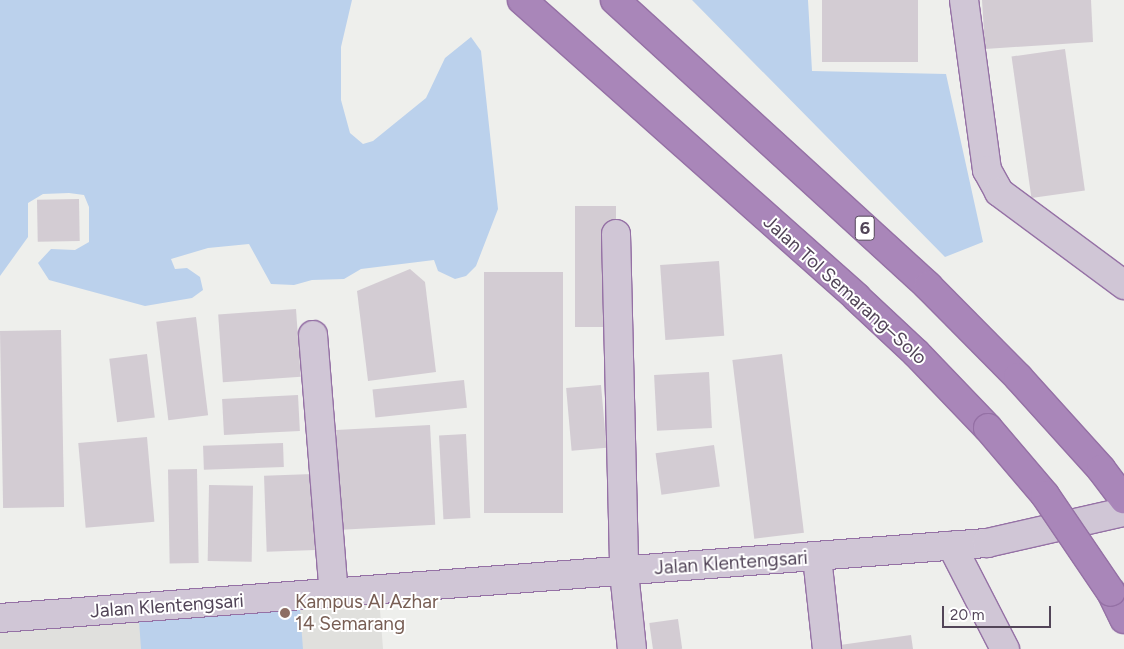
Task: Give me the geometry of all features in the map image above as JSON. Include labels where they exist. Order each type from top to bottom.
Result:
[{"type":"highway","name":"Jalan Tol Semarang–Solo","points":[[522,0],[856,297],[916,353],[988,428],[1045,495],[1111,592],[1124,619]]},
{"type":"highway","name":"6","points":[[615,0],[928,286],[1018,376],[1101,468],[1124,499]]},
{"type":"street","points":[[964,0],[987,170],[995,185],[1000,192],[1124,285]]},
{"type":"street","points":[[616,234],[624,572],[632,649]]},
{"type":"street","points":[[313,335],[334,594]]},
{"type":"street","name":"Jalan Klentengsari","points":[[0,618],[987,544],[1124,512]]},
{"type":"street","points":[[952,546],[1005,649]]},
{"type":"street","points":[[817,557],[827,649]]},
{"type":"shaded area","points":[[0,0],[352,0],[341,47],[341,100],[350,133],[363,144],[373,141],[426,98],[445,58],[471,37],[481,51],[498,209],[476,266],[466,276],[455,279],[438,271],[434,260],[361,269],[344,279],[312,280],[294,285],[271,284],[249,244],[208,248],[171,259],[175,269],[187,268],[200,277],[203,290],[192,298],[145,306],[49,280],[38,263],[51,249],[75,250],[89,242],[89,207],[84,195],[69,193],[43,194],[28,203],[28,237],[0,276]]},
{"type":"shaded area","points":[[692,0],[808,0],[812,71],[946,74],[983,242],[945,257]]},
{"type":"shaded area","name":"Kampus Al Azhar 14 Semarang","points":[[379,597],[383,649],[0,649],[0,629]]},
{"type":"shaded area","points":[[300,609],[303,649],[141,649],[139,621]]},
{"type":"building","points":[[822,0],[918,0],[918,62],[822,62]]},
{"type":"building","points":[[982,0],[1091,0],[1093,42],[985,49]]},
{"type":"building","points":[[1065,49],[1085,191],[1031,198],[1012,57]]},
{"type":"building","points":[[79,199],[80,241],[38,242],[37,200]]},
{"type":"building","points":[[575,206],[616,206],[616,327],[575,327]]},
{"type":"building","points":[[719,261],[724,336],[665,340],[660,265]]},
{"type":"building","points":[[410,269],[425,282],[436,372],[368,381],[357,291]]},
{"type":"building","points":[[484,272],[563,272],[563,513],[484,513]]},
{"type":"building","points":[[296,309],[301,377],[223,382],[218,314]]},
{"type":"building","points":[[196,317],[208,415],[168,420],[156,322]]},
{"type":"building","points":[[61,330],[64,507],[3,508],[0,331]]},
{"type":"building","points":[[147,354],[155,418],[117,422],[109,359]]},
{"type":"building","points":[[782,354],[804,533],[754,539],[732,360]]},
{"type":"building","points":[[709,372],[712,428],[657,431],[654,375]]},
{"type":"building","points":[[464,380],[467,408],[375,417],[373,390]]},
{"type":"building","points":[[601,385],[606,448],[572,451],[566,388]]},
{"type":"building","points":[[298,395],[300,431],[224,435],[222,399]]},
{"type":"building","points":[[430,425],[435,525],[341,530],[336,430]]},
{"type":"building","points":[[466,434],[470,518],[443,519],[439,435]]},
{"type":"building","points":[[147,437],[154,522],[86,528],[78,443]]},
{"type":"building","points":[[283,443],[284,467],[204,470],[203,446]]},
{"type":"building","points":[[714,445],[720,487],[661,495],[656,453]]},
{"type":"building","points":[[197,469],[199,563],[170,563],[168,470]]},
{"type":"building","points":[[313,474],[316,550],[267,552],[264,476]]},
{"type":"building","points":[[209,485],[253,486],[252,562],[208,561]]},
{"type":"building","points":[[678,619],[682,649],[653,649],[649,623]]},
{"type":"building","points":[[911,635],[913,649],[840,649],[840,645]]},
{"type":"place","name":"Kampus Al Azhar 14 Semarang","points":[[285,613]]}]
